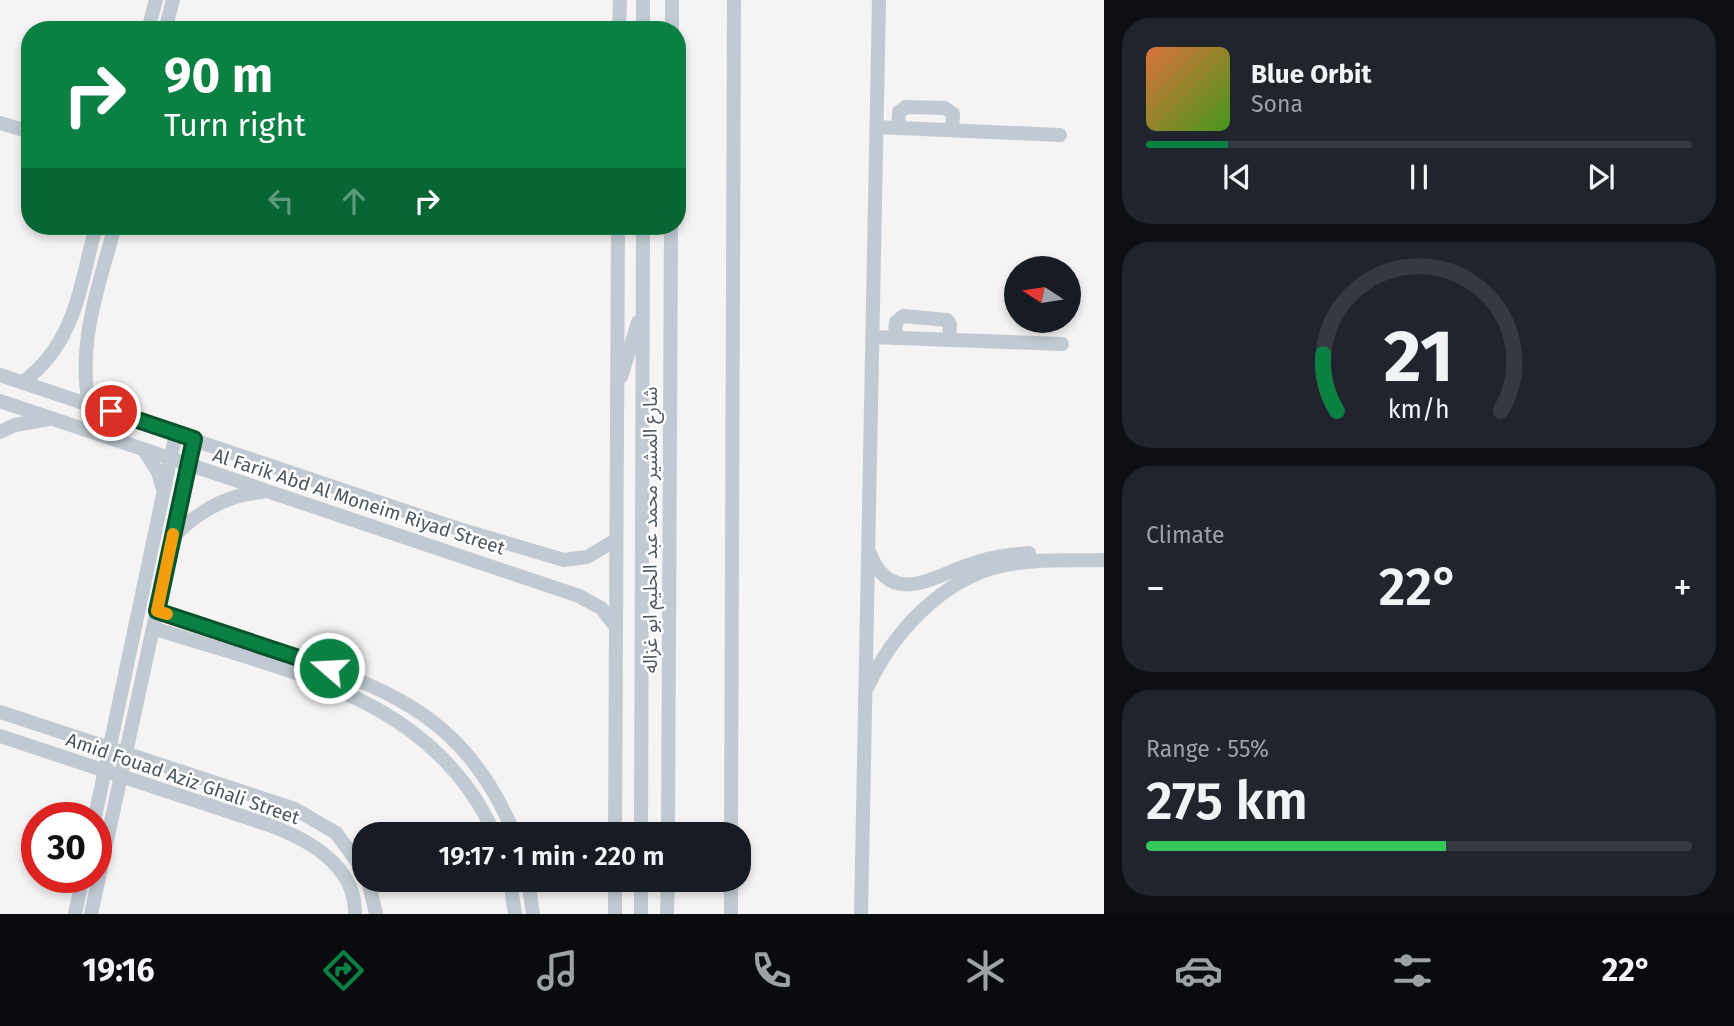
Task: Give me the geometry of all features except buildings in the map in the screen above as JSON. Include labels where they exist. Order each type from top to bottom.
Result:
[{"type":"street","points":[[150,21],[156,0]]},
{"type":"street","points":[[167,21],[173,0]]},
{"type":"street","points":[[620,0],[620,21]]},
{"type":"street","points":[[643,0],[643,21]]},
{"type":"street","points":[[672,0],[672,21]]},
{"type":"street","points":[[731,822],[734,0]]},
{"type":"street","points":[[861,914],[879,0]]},
{"type":"street","points":[[898,128],[900,113],[906,107],[945,108],[953,114],[952,130]]},
{"type":"street","points":[[0,123],[21,129]]},
{"type":"street","points":[[877,127],[1060,135]]},
{"type":"street","points":[[23,382],[51,358],[70,326],[94,235]]},
{"type":"street","points":[[89,404],[85,345],[113,235]]},
{"type":"street","points":[[615,822],[618,235]]},
{"type":"street","name":"شارع المشير محمد عبد الحليم ابو غزاله","points":[[641,822],[643,235]]},
{"type":"street","name":"شارع المشير محمد عبد الحليم ابو غزاله","points":[[668,822],[671,235]]},
{"type":"street","points":[[617,391],[643,308]]},
{"type":"street","points":[[895,338],[896,322],[903,316],[947,320],[950,324],[949,340]]},
{"type":"street","points":[[873,337],[1062,344]]},
{"type":"street","name":"Al Farik Abd Al Moneim Riyad Street","points":[[0,374],[459,529],[564,559],[587,557],[616,540]]},
{"type":"street","name":"Al Farik Abd Al Moneim Riyad Street","points":[[0,401],[587,599],[601,608],[616,626]]},
{"type":"street","points":[[0,432],[24,423],[52,419]]},
{"type":"street","points":[[98,802],[176,433]]},
{"type":"street","points":[[91,914],[194,439]]},
{"type":"street","points":[[144,450],[158,472],[164,493]]},
{"type":"street","points":[[173,538],[192,519],[216,505],[242,495],[269,492]]},
{"type":"street","points":[[452,554],[459,529]]},
{"type":"street","points":[[869,550],[875,565],[886,577],[901,584],[917,586],[1001,555],[1104,551]]},
{"type":"street","points":[[865,694],[888,650],[904,630],[921,612],[962,582],[984,571],[1020,563],[1104,560]]},
{"type":"street","points":[[157,611],[353,676],[410,704],[447,732],[470,756],[494,793],[508,822]]},
{"type":"street","points":[[153,628],[346,691],[391,715],[432,746],[454,768],[473,793],[488,822]]},
{"type":"street","name":"Amid Fouad Aziz Ghali Street","points":[[0,712],[308,815],[336,833],[352,855]]},
{"type":"street","name":"Amid Fouad Aziz Ghali Street","points":[[0,736],[269,825],[307,841],[339,869],[349,887],[355,914]]},
{"type":"street","points":[[371,892],[376,914]]},
{"type":"street","points":[[512,892],[515,914]]},
{"type":"street","points":[[530,892],[533,914]]},
{"type":"street","points":[[615,892],[615,914]]},
{"type":"street","points":[[641,892],[641,914]]},
{"type":"street","points":[[667,914],[668,892]]},
{"type":"street","points":[[731,892],[731,914]]},
{"type":"street","points":[[75,914],[80,893]]},
{"type":"slow traffic","points":[[167,614],[157,611],[173,534]]},
{"type":"route","points":[[111,411],[194,439],[157,611],[329,668]]}]
